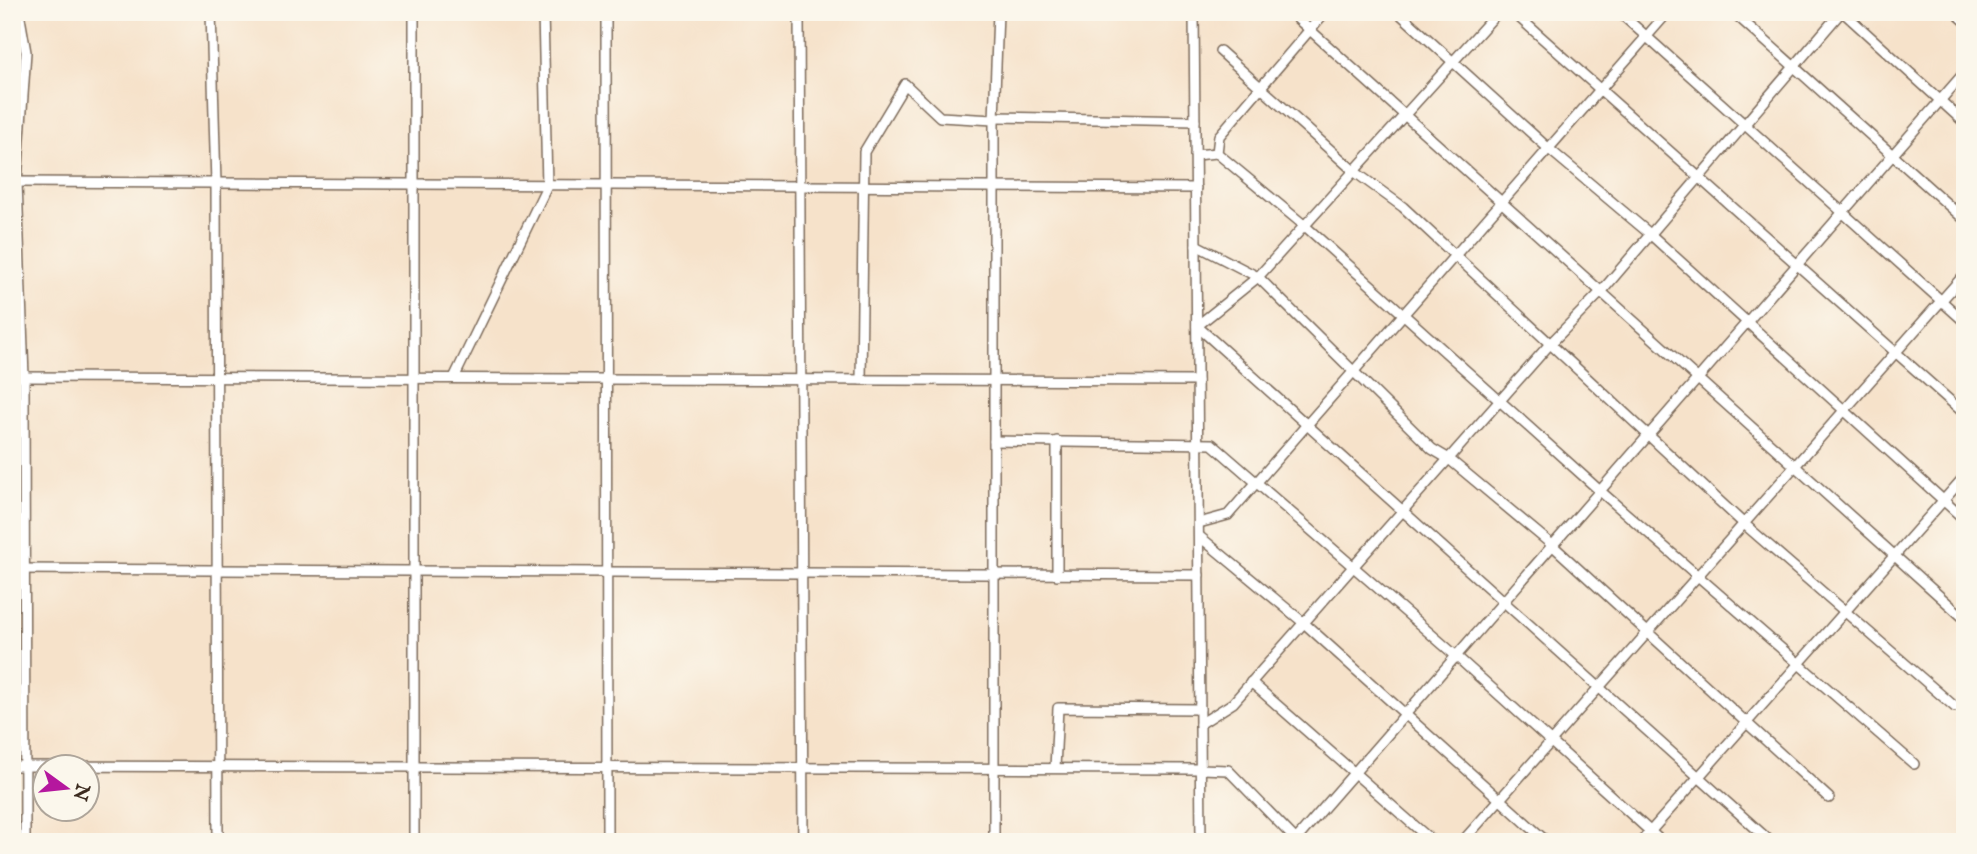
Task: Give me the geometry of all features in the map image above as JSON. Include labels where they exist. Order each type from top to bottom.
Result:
[{"type":"street","points":[[19,12],[26,52],[15,182],[24,377],[25,842]]},
{"type":"street","points":[[211,12],[216,184],[218,842]]},
{"type":"street","points":[[414,12],[414,842]]},
{"type":"street","points":[[454,378],[547,186],[543,12]]},
{"type":"street","points":[[606,12],[604,379],[607,842]]},
{"type":"street","points":[[799,12],[803,842]]},
{"type":"street","points":[[994,842],[994,187],[998,12]]},
{"type":"street","points":[[1194,12],[1201,842]]},
{"type":"street","points":[[1290,12],[1965,619]]},
{"type":"street","points":[[1217,153],[1219,136],[1325,12]]},
{"type":"street","points":[[1398,12],[1549,149],[1650,234],[1965,520]]},
{"type":"street","points":[[1197,326],[1258,277],[1497,12]]},
{"type":"street","points":[[1513,12],[1965,414]]},
{"type":"street","points":[[1619,12],[1965,322]]},
{"type":"street","points":[[1199,523],[1228,515],[1668,12]]},
{"type":"street","points":[[1734,12],[1965,220]]},
{"type":"street","points":[[1200,724],[1233,703],[1549,345],[1601,292],[1842,12],[1965,123]]},
{"type":"street","points":[[1955,12],[1965,21]]},
{"type":"street","points":[[1220,51],[1355,172],[1402,207],[1454,258],[1744,523],[1955,707]]},
{"type":"street","points":[[12,766],[1228,770],[1296,841],[1551,544],[1965,72]]},
{"type":"street","points":[[861,380],[864,152],[905,85],[940,117],[1195,121]]},
{"type":"street","points":[[1195,155],[1217,153],[1305,226],[1499,402],[1914,764]]},
{"type":"street","points":[[15,182],[1196,188]]},
{"type":"street","points":[[1196,245],[1258,277],[1432,449],[1449,459],[1551,544],[1829,798]]},
{"type":"street","points":[[1462,842],[1965,274]]},
{"type":"street","points":[[1197,326],[1771,842]]},
{"type":"street","points":[[12,377],[1197,381]]},
{"type":"street","points":[[994,441],[1212,444],[1455,655],[1662,842]]},
{"type":"street","points":[[1057,441],[1057,575]]},
{"type":"street","points":[[1641,842],[1965,476]]},
{"type":"street","points":[[1199,536],[1304,622],[1547,842]]},
{"type":"street","points":[[12,569],[1199,575]]},
{"type":"street","points":[[1251,682],[1433,842]]},
{"type":"street","points":[[1055,768],[1058,708],[1200,709]]}]
